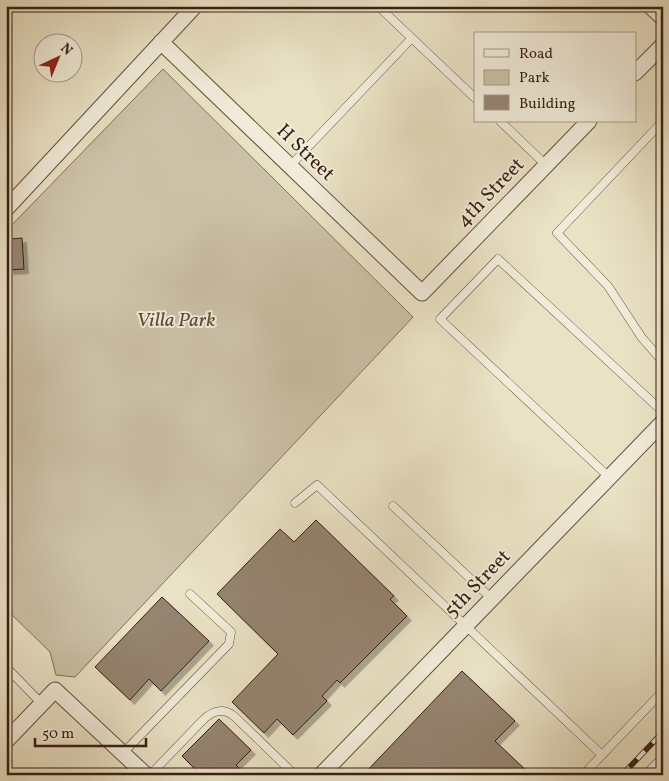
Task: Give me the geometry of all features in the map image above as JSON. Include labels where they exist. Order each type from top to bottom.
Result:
[{"type":"street","points":[[6,209],[195,6]]},
{"type":"street","points":[[650,6],[663,18]]},
{"type":"street","name":"H Street","points":[[161,42],[422,293]]},
{"type":"street","points":[[636,72],[663,45]]},
{"type":"street","name":"4th Street","points":[[422,293],[588,122]]},
{"type":"street","name":"5th Street","points":[[321,775],[609,477],[660,432]]},
{"type":"street","points":[[6,741],[55,690],[148,775]]},
{"type":"lane","points":[[378,6],[474,97]]},
{"type":"lane","points":[[290,166],[412,38]]},
{"type":"lane","points":[[661,356],[642,338],[608,286],[557,233],[663,121]]},
{"type":"lane","points":[[501,122],[546,165]]},
{"type":"lane","points":[[609,477],[440,319],[498,258],[663,412]]},
{"type":"lane","points":[[295,503],[317,485],[602,755]]},
{"type":"lane","points":[[393,506],[492,599]]},
{"type":"lane","points":[[123,753],[229,644],[231,632],[190,594]]},
{"type":"lane","points":[[6,667],[42,704]]},
{"type":"lane","points":[[583,775],[663,691]]},
{"type":"lane","points":[[148,775],[208,715],[220,710],[234,716],[295,775]]},
{"type":"lane","points":[[645,775],[663,757]]},
{"type":"green space","name":"Villa Park","points":[[163,69],[413,317],[75,677],[56,675],[50,652],[6,609],[6,231]]},
{"type":"building","points":[[22,238],[24,269],[9,270],[9,266],[6,266],[6,244],[10,244],[10,239]]},
{"type":"building","points":[[316,520],[394,596],[390,599],[407,616],[340,683],[337,680],[322,696],[327,701],[293,735],[277,719],[264,733],[232,702],[278,654],[217,594],[280,529],[294,542]]},
{"type":"building","points":[[162,597],[209,641],[161,691],[149,679],[130,700],[95,667]]},
{"type":"building","points":[[462,671],[515,721],[495,741],[531,775],[363,775]]},
{"type":"building","points":[[219,719],[251,750],[236,765],[246,775],[201,775],[182,756]]},
{"type":"railway","points":[[622,775],[663,732]]}]
